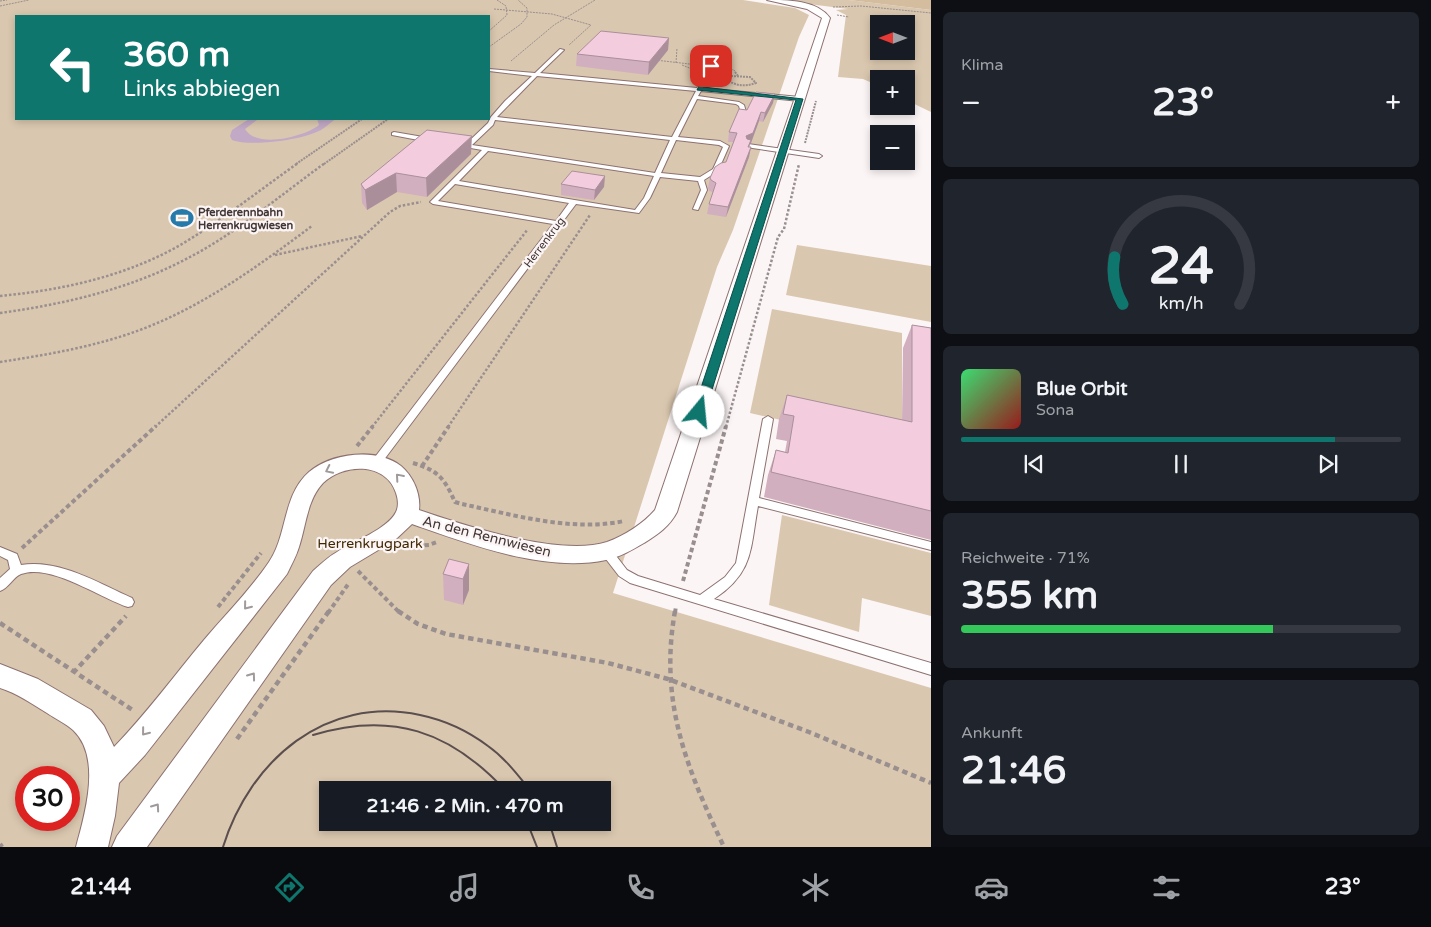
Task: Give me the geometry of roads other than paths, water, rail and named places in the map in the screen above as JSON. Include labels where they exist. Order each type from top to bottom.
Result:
[{"type":"street","name":"An den Rennwiesen","points":[[407,514],[449,529],[550,553],[574,555],[606,551],[619,547],[647,531],[666,512],[826,18],[822,12],[813,8],[771,0]]},
{"type":"street","points":[[102,778],[135,745],[278,568],[288,551],[301,502],[313,482],[326,471],[362,461],[367,452],[404,481],[408,498],[407,514],[401,522],[355,565],[322,578],[128,847]]},
{"type":"street","points":[[0,676],[26,685],[82,721],[92,732],[102,761],[103,799],[92,847]]},
{"type":"lane","points":[[468,146],[492,124],[493,118],[562,50]]},
{"type":"lane","name":"Herrenkrug","points":[[367,452],[574,202],[637,212],[647,198],[674,138],[711,66]]},
{"type":"lane","points":[[490,70],[699,88],[800,99]]},
{"type":"lane","points":[[695,97],[737,102],[741,105],[743,112]]},
{"type":"lane","points":[[458,145],[658,175],[701,179],[716,170],[726,146],[720,143],[493,118]]},
{"type":"lane","points":[[394,134],[440,142]]},
{"type":"lane","points":[[748,146],[819,156]]},
{"type":"lane","points":[[486,150],[433,202],[558,223]]},
{"type":"lane","points":[[696,209],[704,190],[701,179]]},
{"type":"lane","points":[[454,182],[574,202]]},
{"type":"lane","points":[[702,600],[723,587],[736,574],[742,563],[768,419]]},
{"type":"lane","points":[[754,501],[931,546]]},
{"type":"lane","points":[[0,551],[13,557],[16,570]]},
{"type":"lane","points":[[606,551],[619,569],[629,578],[931,668]]},
{"type":"lane","points":[[0,586],[16,570],[28,566],[48,568],[128,602]]},
{"type":"tram line","points":[[223,847],[235,816],[252,787],[272,762],[296,741],[323,725],[353,715],[386,711],[420,715],[438,720],[456,727],[494,751],[511,766],[523,781]]},
{"type":"tram line","points":[[313,735],[341,728],[368,725],[394,726],[418,731],[441,740],[463,753],[496,781]]},
{"type":"tram line","points":[[531,831],[537,847]]},
{"type":"tram line","points":[[552,831],[557,847]]},
{"type":"place","name":"Pferderennbahn Herrenkrugwiesen","points":[[182,218]]},
{"type":"park label","name":"Herrenkrugpark","points":[[370,543]]}]
